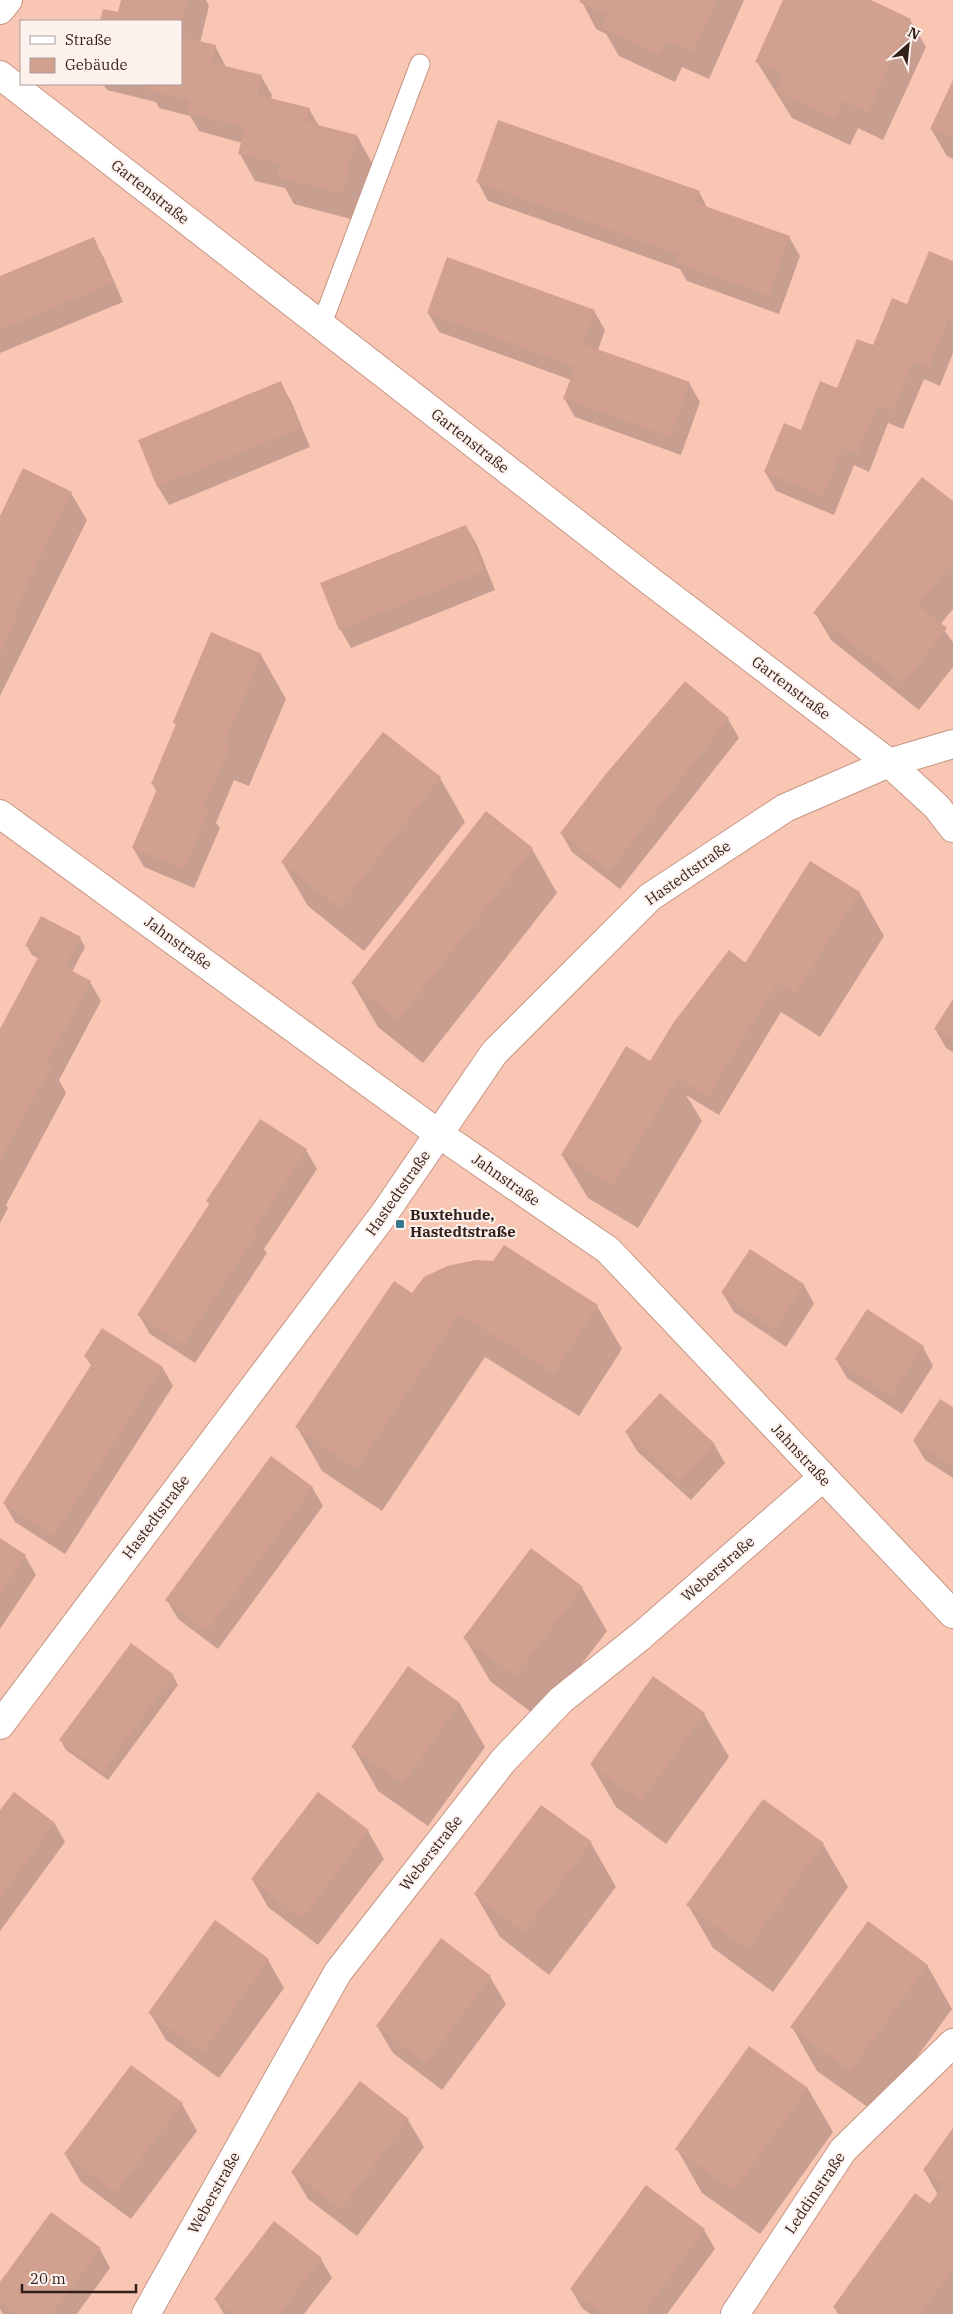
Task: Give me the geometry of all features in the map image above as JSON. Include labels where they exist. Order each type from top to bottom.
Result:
[{"type":"street","points":[[0,10],[8,0]]},
{"type":"street","name":"Gartenstraße","points":[[0,75],[321,326],[889,763],[937,807],[953,828]]},
{"type":"street","points":[[889,763],[953,744]]},
{"type":"street","name":"Hastedtstraße","points":[[0,1725],[384,1214],[494,1053],[650,897],[785,808],[889,763]]},
{"type":"street","name":"Jahnstraße","points":[[0,814],[439,1134],[608,1250],[822,1478],[953,1614]]},
{"type":"street","name":"Weberstraße","points":[[146,2314],[338,1972],[503,1762],[560,1700],[641,1636],[822,1478]]},
{"type":"street","name":"Leddinstraße","points":[[736,2314],[843,2150],[953,2043]]},
{"type":"lane","points":[[321,326],[420,64]]},
{"type":"building","points":[[121,0],[188,0],[182,25],[182,20],[100,20],[103,9],[118,12]]},
{"type":"building","points":[[580,0],[717,0],[693,52],[666,41],[659,55],[601,28],[607,15],[579,2]]},
{"type":"building","points":[[783,0],[871,0],[911,19],[868,113],[843,101],[835,119],[775,91],[783,74],[755,62]]},
{"type":"building","points":[[182,37],[216,45],[212,63],[262,75],[257,95],[310,108],[306,122],[357,135],[342,194],[277,177],[280,164],[238,154],[245,128],[186,112],[190,100],[147,90],[148,85],[182,85]]},
{"type":"building","points":[[953,80],[953,139],[930,129]]},
{"type":"building","points":[[498,120],[700,191],[696,203],[790,236],[769,296],[675,262],[678,254],[476,182]]},
{"type":"building","points":[[94,237],[113,283],[0,330],[0,276]]},
{"type":"building","points":[[929,251],[953,261],[953,322],[948,320],[929,368],[913,361],[893,411],[878,405],[858,453],[843,447],[823,497],[764,472],[784,423],[801,430],[820,381],[837,388],[857,339],[873,345],[892,298],[907,304]]},
{"type":"building","points":[[447,257],[595,310],[583,344],[690,382],[670,437],[563,399],[575,367],[427,313]]},
{"type":"building","points":[[281,381],[300,428],[157,487],[138,440]]},
{"type":"building","points":[[23,468],[72,492],[14,613],[19,615],[0,655],[0,516]]},
{"type":"building","points":[[922,477],[953,501],[953,562],[918,605],[947,628],[903,684],[813,613]]},
{"type":"building","points":[[466,525],[485,571],[339,630],[320,583]]},
{"type":"building","points":[[211,632],[262,654],[224,744],[230,746],[204,807],[209,809],[184,870],[132,848],[158,787],[151,784],[176,724],[173,722]]},
{"type":"building","points":[[685,681],[729,718],[609,871],[560,833],[605,775]]},
{"type":"building","points":[[383,732],[441,777],[339,908],[281,862]]},
{"type":"building","points":[[486,811],[533,848],[398,1020],[351,983]]},
{"type":"building","points":[[810,861],[860,892],[795,994],[777,983],[708,1097],[678,1077],[613,1185],[561,1155],[626,1046],[650,1061],[674,1022],[729,950],[745,963]]},
{"type":"building","points":[[41,916],[81,937],[65,967],[91,981],[47,1063],[52,1065],[0,1161],[0,1029],[40,954],[25,946]]},
{"type":"building","points":[[953,999],[953,1041],[934,1029]]},
{"type":"building","points":[[260,1119],[307,1149],[253,1231],[257,1234],[184,1345],[137,1315],[210,1203],[206,1201]]},
{"type":"building","points":[[504,1245],[598,1305],[554,1374],[460,1314],[356,1469],[295,1427],[394,1281],[412,1293],[424,1277],[447,1266],[476,1260],[493,1261]]},
{"type":"building","points":[[750,1249],[804,1284],[775,1329],[721,1293]]},
{"type":"building","points":[[867,1309],[924,1346],[891,1396],[835,1359]]},
{"type":"building","points":[[102,1328],[163,1367],[54,1536],[3,1503],[93,1362],[84,1356]]},
{"type":"building","points":[[660,1393],[715,1444],[680,1482],[625,1432]]},
{"type":"building","points":[[940,1399],[953,1407],[953,1467],[913,1441]]},
{"type":"building","points":[[271,1456],[313,1487],[207,1631],[165,1600]]},
{"type":"building","points":[[0,1538],[26,1555],[0,1594]]},
{"type":"building","points":[[531,1548],[583,1587],[515,1676],[463,1638]]},
{"type":"building","points":[[131,1643],[174,1675],[102,1772],[59,1740]]},
{"type":"building","points":[[408,1666],[460,1703],[403,1784],[351,1747]]},
{"type":"building","points":[[653,1676],[705,1713],[641,1801],[590,1764]]},
{"type":"building","points":[[14,1792],[55,1823],[0,1898],[0,1810]]},
{"type":"building","points":[[318,1792],[369,1830],[302,1919],[251,1879]]},
{"type":"building","points":[[763,1799],[824,1843],[747,1949],[686,1905]]},
{"type":"building","points":[[541,1805],[592,1842],[523,1932],[474,1894]]},
{"type":"building","points":[[215,1920],[269,1959],[203,2052],[148,2013]]},
{"type":"building","points":[[868,1921],[928,1965],[850,2071],[790,2027]]},
{"type":"building","points":[[441,1938],[491,1976],[426,2064],[376,2026]]},
{"type":"building","points":[[749,2046],[808,2088],[734,2191],[675,2149]]},
{"type":"building","points":[[131,2065],[183,2103],[115,2193],[64,2154]]},
{"type":"building","points":[[360,2081],[409,2119],[341,2209],[291,2172]]},
{"type":"building","points":[[953,2128],[953,2269],[921,2314],[842,2314],[833,2307],[915,2193],[930,2204],[944,2185],[923,2170]]},
{"type":"building","points":[[646,2185],[705,2229],[643,2314],[603,2314],[570,2289]]},
{"type":"building","points":[[51,2212],[101,2248],[52,2314],[16,2314],[0,2302],[0,2282]]},
{"type":"building","points":[[274,2221],[322,2258],[279,2314],[232,2314],[214,2299]]},
{"type":"place","name":"Buxtehude, Hastedtstraße","points":[[400,1224]]}]
